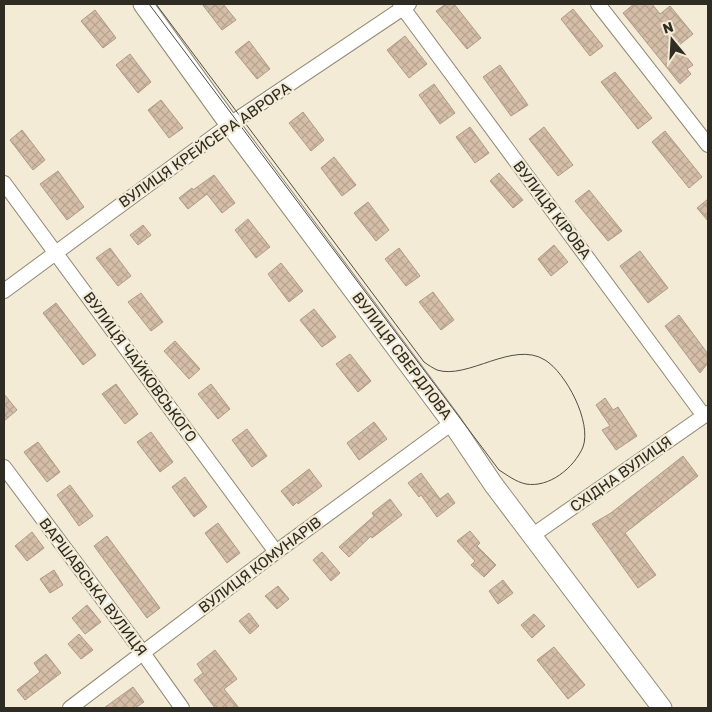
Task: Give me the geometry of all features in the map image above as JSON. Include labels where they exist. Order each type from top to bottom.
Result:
[{"type":"street","name":"ВУЛИЦЯ СВЕРДЛОВА","points":[[143,4],[230,125],[452,423],[493,484],[662,708]]},
{"type":"street","points":[[598,4],[708,145]]},
{"type":"street","name":"ВУЛИЦЯ КРЕЙСЕРА АВРОРА","points":[[4,291],[230,125],[404,5]]},
{"type":"street","name":"ВУЛИЦЯ КІРОВА","points":[[404,5],[706,414]]},
{"type":"street","name":"ВУЛИЦЯ ЧАЙКОВСЬКОГО","points":[[4,183],[276,552]]},
{"type":"street","name":"СХІДНА ВУЛИЦЯ","points":[[533,535],[706,414]]},
{"type":"street","name":"ВУЛИЦЯ КОМУНАРІВ","points":[[70,708],[276,552],[452,423]]},
{"type":"street","name":"ВАРШАВСЬКА ВУЛИЦЯ","points":[[4,468],[182,708]]},
{"type":"building","points":[[202,4],[223,4],[236,20],[222,30]]},
{"type":"building","points":[[446,4],[454,4],[481,38],[467,49],[436,11]]},
{"type":"building","points":[[634,4],[652,4],[660,14],[670,6],[693,34],[678,46],[693,65],[687,69],[691,74],[680,84],[623,13]]},
{"type":"building","points":[[573,9],[603,46],[590,56],[561,19]]},
{"type":"building","points":[[95,10],[116,38],[103,48],[81,21]]},
{"type":"building","points":[[405,36],[427,64],[409,78],[387,50]]},
{"type":"building","points":[[249,41],[270,69],[257,79],[235,52]]},
{"type":"building","points":[[130,54],[151,82],[138,93],[116,65]]},
{"type":"building","points":[[500,65],[528,105],[511,116],[483,77]]},
{"type":"building","points":[[615,72],[652,118],[638,129],[601,82]]},
{"type":"building","points":[[434,84],[455,113],[440,124],[419,95]]},
{"type":"building","points":[[161,100],[183,128],[169,138],[148,110]]},
{"type":"building","points":[[303,112],[324,140],[311,151],[289,123]]},
{"type":"building","points":[[470,127],[489,153],[475,163],[456,137]]},
{"type":"building","points":[[544,127],[573,165],[558,176],[529,139]]},
{"type":"building","points":[[22,130],[45,160],[33,170],[10,140]]},
{"type":"building","points":[[665,131],[702,177],[689,188],[652,142]]},
{"type":"building","points":[[334,157],[356,185],[342,196],[321,168]]},
{"type":"building","points":[[58,171],[84,207],[67,220],[40,184]]},
{"type":"building","points":[[499,173],[523,200],[513,208],[490,181]]},
{"type":"building","points":[[214,175],[235,203],[222,213],[207,194],[188,209],[179,198]]},
{"type":"building","points":[[589,190],[622,231],[608,241],[575,201]]},
{"type":"building","points":[[708,199],[708,221],[697,208]]},
{"type":"building","points":[[368,202],[389,230],[376,241],[354,213]]},
{"type":"building","points":[[248,219],[270,247],[256,258],[235,230]]},
{"type":"building","points":[[143,225],[151,235],[138,245],[130,235]]},
{"type":"building","points":[[554,245],[568,262],[551,276],[538,259]]},
{"type":"building","points":[[110,248],[131,276],[118,286],[96,258]]},
{"type":"building","points":[[399,248],[420,276],[406,286],[385,259]]},
{"type":"building","points":[[640,251],[668,288],[648,303],[620,266]]},
{"type":"building","points":[[281,263],[303,291],[289,302],[268,274]]},
{"type":"building","points":[[433,292],[454,320],[441,330],[419,302]]},
{"type":"building","points":[[141,293],[163,322],[151,331],[128,302]]},
{"type":"building","points":[[56,303],[96,355],[83,365],[43,313]]},
{"type":"building","points":[[314,309],[336,337],[322,347],[300,320]]},
{"type":"building","points":[[679,315],[708,354],[708,363],[700,373],[665,326]]},
{"type":"building","points":[[175,341],[200,369],[189,379],[164,351]]},
{"type":"building","points":[[350,354],[371,381],[358,392],[336,364]]},
{"type":"building","points":[[116,384],[138,414],[125,424],[102,394]]},
{"type":"building","points":[[211,384],[230,409],[218,419],[198,394]]},
{"type":"building","points":[[4,394],[17,410],[4,421]]},
{"type":"building","points":[[605,398],[613,410],[618,407],[637,436],[616,450],[602,430],[610,426],[596,405]]},
{"type":"building","points":[[374,422],[387,439],[359,460],[347,443]]},
{"type":"building","points":[[247,429],[267,456],[252,467],[232,440]]},
{"type":"building","points":[[151,432],[173,462],[160,472],[137,442]]},
{"type":"building","points":[[38,442],[60,472],[47,482],[24,452]]},
{"type":"building","points":[[683,456],[698,476],[625,533],[656,575],[638,588],[592,524],[611,513]]},
{"type":"building","points":[[309,469],[322,486],[293,506],[281,491]]},
{"type":"building","points":[[421,473],[440,499],[448,493],[455,503],[437,517],[421,495],[419,497],[408,483]]},
{"type":"building","points":[[185,477],[207,507],[194,517],[172,487]]},
{"type":"building","points":[[70,485],[93,516],[79,526],[57,495]]},
{"type":"building","points":[[390,499],[402,515],[372,538],[371,536],[349,557],[339,547],[374,516],[372,513]]},
{"type":"building","points":[[218,523],[240,553],[227,563],[205,533]]},
{"type":"building","points":[[470,531],[480,543],[477,546],[496,565],[484,577],[471,565],[475,561],[457,541]]},
{"type":"building","points":[[32,532],[44,548],[27,561],[15,546]]},
{"type":"building","points":[[107,536],[160,608],[147,618],[94,546]]},
{"type":"building","points":[[322,552],[340,573],[331,581],[313,560]]},
{"type":"building","points":[[54,570],[63,585],[50,593],[40,579]]},
{"type":"building","points":[[503,580],[513,593],[498,604],[489,591]]},
{"type":"building","points":[[278,586],[289,599],[277,609],[265,596]]},
{"type":"building","points":[[87,605],[101,622],[85,634],[72,618]]},
{"type":"building","points":[[249,613],[259,626],[250,634],[239,621]]},
{"type":"building","points":[[534,614],[545,626],[532,638],[521,625]]},
{"type":"building","points":[[79,634],[93,650],[81,659],[68,644]]},
{"type":"building","points":[[554,647],[585,685],[568,699],[537,660]]},
{"type":"building","points":[[215,650],[237,679],[224,689],[239,708],[215,708],[194,680],[203,673],[197,664]]},
{"type":"building","points":[[46,654],[61,673],[25,700],[17,690],[40,672],[34,663]]},
{"type":"building","points":[[133,687],[144,702],[135,708],[104,708]]},
{"type":"tram line","points":[[149,4],[499,470],[519,482],[535,484],[552,480],[567,469],[574,462],[583,447],[585,437],[584,425],[569,387],[553,366],[545,360],[532,355],[505,357],[449,372],[437,370],[424,362],[156,4]]}]
